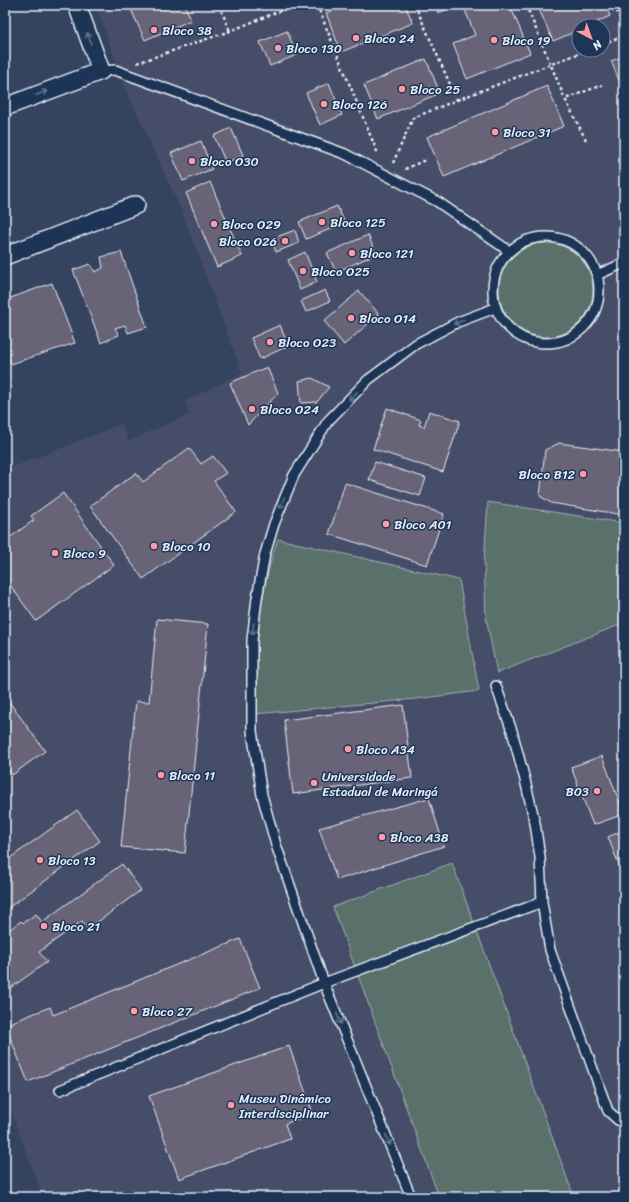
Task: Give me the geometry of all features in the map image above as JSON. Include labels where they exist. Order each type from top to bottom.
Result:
[{"type":"street","points":[[5,107],[108,71],[77,5]]},
{"type":"street","points":[[5,256],[136,205]]},
{"type":"lane","points":[[108,71],[345,154],[438,202],[509,251]]},
{"type":"lane","points":[[537,237],[553,237],[568,241],[581,249],[591,261],[597,275],[599,290],[597,305],[591,318],[581,330],[571,337],[560,341],[548,343],[531,342],[507,327],[495,308],[492,293],[494,277],[500,263],[509,251],[522,242],[537,237]]},
{"type":"lane","points":[[597,275],[624,263]]},
{"type":"lane","points":[[411,1197],[324,983],[276,845],[262,795],[252,731],[252,640],[257,598],[265,554],[274,524],[294,475],[328,421],[368,380],[416,344],[458,322],[495,308]]},
{"type":"lane","points":[[496,686],[512,731],[535,823],[540,857],[542,902],[550,950],[608,1111],[618,1120],[624,1122]]},
{"type":"lane","points":[[60,1090],[324,983],[542,902]]},
{"type":"path","points":[[218,5],[230,31]]},
{"type":"path","points":[[108,71],[230,31],[294,5]]},
{"type":"path","points":[[317,5],[388,176]]},
{"type":"path","points":[[415,5],[457,100]]},
{"type":"path","points":[[526,5],[565,99],[586,140]]},
{"type":"path","points":[[614,5],[624,26]]},
{"type":"path","points":[[611,41],[624,35]]},
{"type":"path","points":[[388,176],[413,118],[571,57]]},
{"type":"path","points":[[565,99],[602,85]]},
{"type":"path","points":[[388,176],[427,160]]},
{"type":"shaded area","name":"Universidade Estadual de Maringá","points":[[96,5],[624,5],[624,1197],[43,1197],[5,1096],[5,470],[121,424],[129,441],[189,414],[185,401],[242,373],[182,212],[123,83]]},
{"type":"green space","points":[[546,243],[564,247],[579,257],[589,272],[593,290],[589,308],[579,323],[564,333],[546,337],[528,333],[513,323],[503,308],[499,290],[503,272],[513,257],[528,247]]},
{"type":"green space","points":[[488,502],[624,523],[624,623],[497,673],[486,617],[484,561]]},
{"type":"green space","points":[[278,539],[459,580],[479,691],[416,699],[255,714],[259,625],[266,580]]},
{"type":"green space","points":[[452,863],[574,1197],[439,1197],[333,907]]},
{"type":"building","name":"Bloco 38","points":[[129,5],[185,5],[191,20],[145,40]]},
{"type":"building","name":"Bloco 24","points":[[346,5],[405,5],[413,23],[341,52],[326,13]]},
{"type":"building","points":[[435,5],[458,5],[438,13]]},
{"type":"building","name":"Bloco 19","points":[[463,5],[510,5],[530,53],[467,79],[453,44],[475,35]]},
{"type":"building","points":[[549,5],[605,5],[610,16],[606,18],[571,18],[571,33],[553,41],[539,9]]},
{"type":"building","name":"Bloco 130","points":[[287,31],[297,55],[270,66],[260,42]]},
{"type":"building","points":[[624,56],[624,92],[611,61]]},
{"type":"building","name":"Bloco 25","points":[[426,59],[440,93],[378,119],[364,85]]},
{"type":"building","name":"Bloco 126","points":[[329,83],[342,115],[320,125],[306,93]]},
{"type":"building","name":"Bloco 31","points":[[547,86],[564,126],[444,177],[427,137]]},
{"type":"building","points":[[231,128],[243,155],[226,163],[214,136]]},
{"type":"building","name":"Bloco O30","points":[[201,141],[212,169],[183,181],[171,153]]},
{"type":"building","name":"Bloco O29","points":[[210,182],[242,256],[217,267],[186,193]]},
{"type":"building","name":"Bloco 125","points":[[337,206],[345,223],[306,239],[299,222]]},
{"type":"building","name":"Bloco O26","points":[[295,230],[299,243],[276,252],[271,239]]},
{"type":"building","name":"Bloco 121","points":[[368,235],[376,254],[336,272],[327,253]]},
{"type":"building","points":[[121,252],[147,327],[128,333],[125,325],[115,328],[119,335],[101,343],[73,270],[90,264],[95,272],[103,268],[101,257]]},
{"type":"building","name":"Bloco O25","points":[[305,252],[317,282],[300,290],[288,260]]},
{"type":"building","points":[[52,283],[75,343],[11,364],[5,347],[5,300]]},
{"type":"building","points":[[325,290],[330,301],[306,312],[301,301]]},
{"type":"building","name":"Bloco O14","points":[[359,291],[379,314],[344,345],[324,321]]},
{"type":"building","name":"Bloco O23","points":[[280,325],[288,346],[260,359],[251,338]]},
{"type":"building","name":"Bloco O24","points":[[267,367],[278,393],[248,425],[230,383]]},
{"type":"building","points":[[312,378],[329,387],[317,402],[301,403],[299,381]]},
{"type":"building","points":[[387,408],[421,420],[419,425],[424,427],[429,411],[460,421],[443,472],[373,449]]},
{"type":"building","name":"Bloco B12","points":[[559,443],[624,452],[624,515],[551,503],[540,496],[545,450]]},
{"type":"building","name":"Bloco 10","points":[[189,448],[201,464],[213,456],[226,473],[214,481],[236,512],[143,579],[90,506],[136,473],[143,482]]},
{"type":"building","points":[[375,462],[426,478],[420,496],[369,480]]},
{"type":"building","name":"Bloco A01","points":[[345,483],[444,514],[427,565],[329,534]]},
{"type":"building","name":"Bloco 9","points":[[63,493],[114,565],[36,621],[5,578],[5,541],[34,520],[31,516]]},
{"type":"building","name":"Bloco 11","points":[[157,619],[208,624],[185,853],[121,847],[136,701],[149,702]]},
{"type":"building","points":[[5,696],[45,751],[12,775],[5,765]]},
{"type":"building","name":"Bloco A34","points":[[403,705],[412,778],[293,794],[284,720]]},
{"type":"building","name":"B03","points":[[602,756],[624,814],[593,825],[571,767]]},
{"type":"building","name":"Bloco A38","points":[[429,798],[444,846],[337,880],[319,828]]},
{"type":"building","name":"Bloco 13","points":[[77,810],[100,841],[5,910],[5,860],[6,861]]},
{"type":"building","points":[[624,830],[624,869],[621,870],[608,837]]},
{"type":"building","name":"Bloco 21","points":[[122,864],[141,890],[88,929],[82,921],[39,952],[47,962],[5,992],[5,933],[21,921],[23,923],[36,914],[42,922]]},
{"type":"building","name":"Bloco 27","points":[[240,939],[260,988],[28,1082],[5,1025],[50,1007],[53,1015]]},
{"type":"building","name":"Museu Dinâmico Interdisciplinar","points":[[289,1046],[313,1113],[285,1124],[290,1139],[179,1179],[149,1096]]},
{"type":"place","name":"Bloco 38","points":[[154,30]]},
{"type":"place","name":"Bloco 24","points":[[356,38]]},
{"type":"place","name":"Bloco 19","points":[[494,40]]},
{"type":"place","name":"Bloco 130","points":[[278,48]]},
{"type":"place","name":"Bloco 25","points":[[402,89]]},
{"type":"place","name":"Bloco 126","points":[[324,104]]},
{"type":"place","name":"Bloco 31","points":[[495,132]]},
{"type":"place","name":"Bloco O30","points":[[192,161]]},
{"type":"place","name":"Bloco 125","points":[[322,222]]},
{"type":"place","name":"Bloco O29","points":[[214,224]]},
{"type":"place","name":"Bloco O26","points":[[285,241]]},
{"type":"place","name":"Bloco 121","points":[[352,253]]},
{"type":"place","name":"Bloco O25","points":[[303,271]]},
{"type":"place","name":"Bloco O14","points":[[351,318]]},
{"type":"place","name":"Bloco O23","points":[[270,342]]},
{"type":"place","name":"Bloco O24","points":[[252,409]]},
{"type":"place","name":"Bloco B12","points":[[583,474]]},
{"type":"place","name":"Bloco A01","points":[[386,524]]},
{"type":"place","name":"Bloco 10","points":[[154,546]]},
{"type":"place","name":"Bloco 9","points":[[55,553]]},
{"type":"place","name":"Bloco A34","points":[[348,749]]},
{"type":"place","name":"Bloco 11","points":[[161,775]]},
{"type":"place","name":"Universidade Estadual de Maringá","points":[[314,783]]},
{"type":"place","name":"B03","points":[[597,791]]},
{"type":"place","name":"Bloco A38","points":[[382,837]]},
{"type":"place","name":"Bloco 13","points":[[40,860]]},
{"type":"place","name":"Bloco 21","points":[[44,926]]},
{"type":"place","name":"Bloco 27","points":[[134,1011]]},
{"type":"place","name":"Museu Dinâmico Interdisciplinar","points":[[231,1105]]}]
